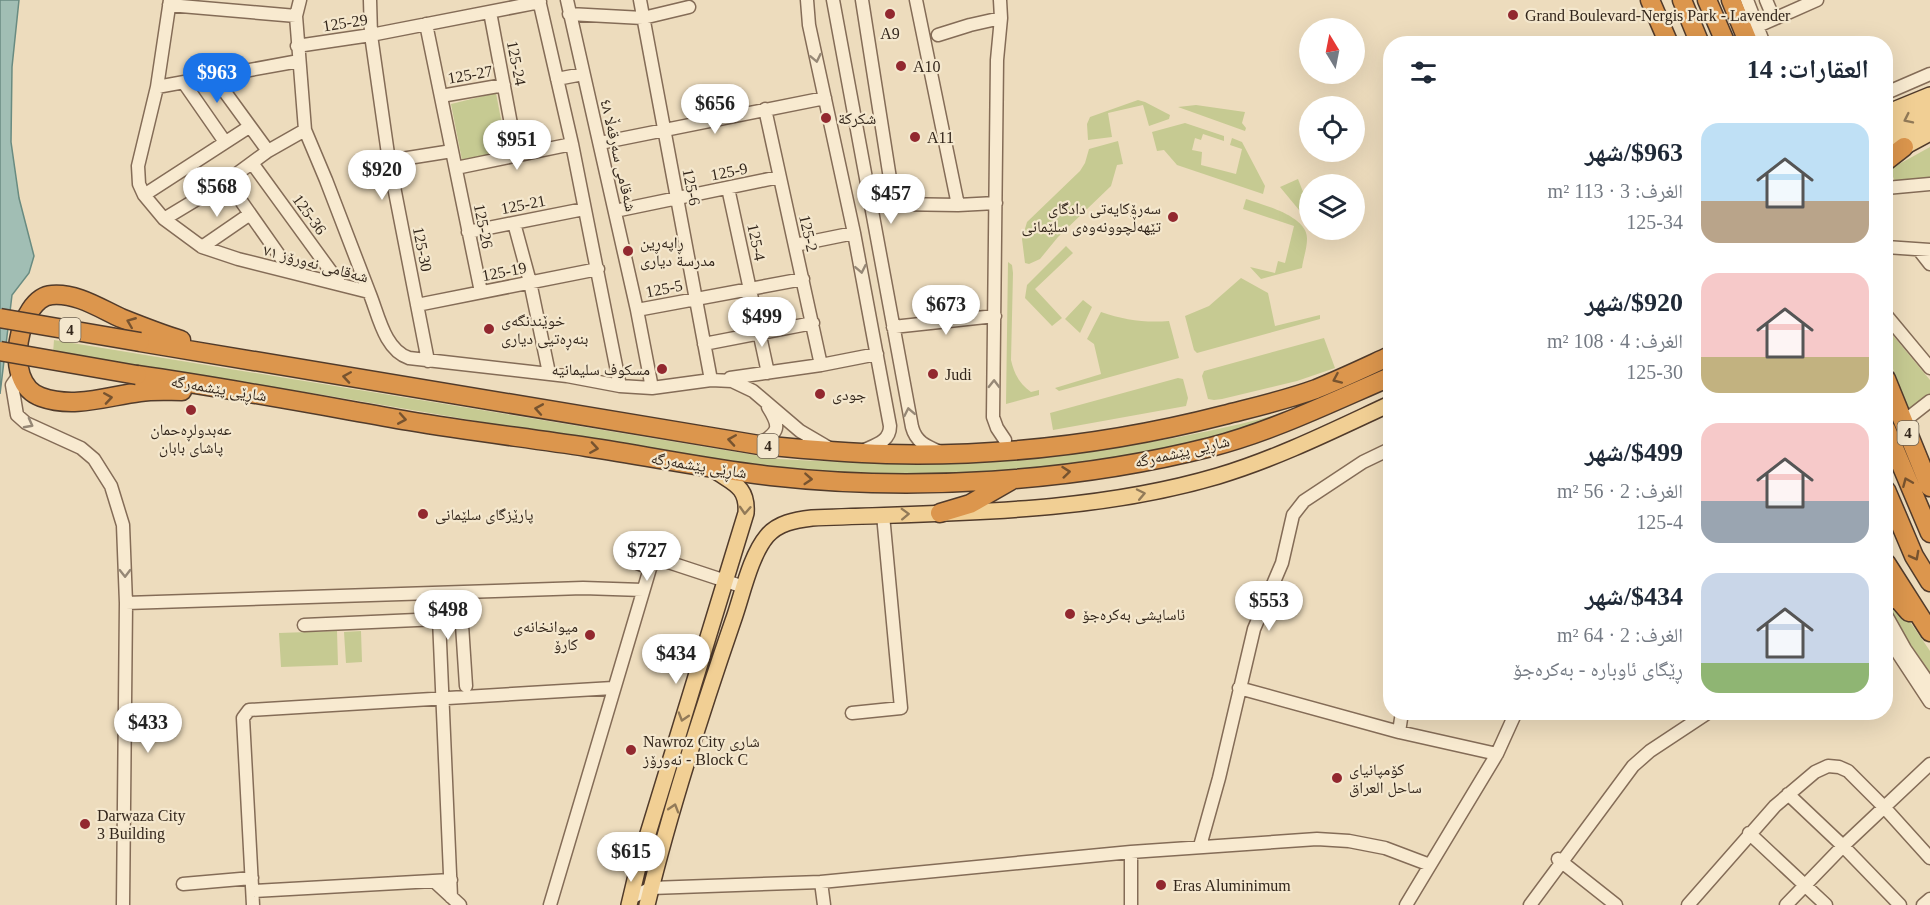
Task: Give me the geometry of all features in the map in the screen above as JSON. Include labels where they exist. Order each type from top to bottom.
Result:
[{"type":"highway","points":[[1650,0],[1666,36]]},
{"type":"highway","points":[[1682,0],[1697,36]]},
{"type":"highway","points":[[1707,0],[1723,36]]},
{"type":"highway","points":[[1731,0],[1746,36]]},
{"type":"highway","points":[[1893,156],[1904,147]]},
{"type":"highway","points":[[240,391],[150,391],[91,401],[50,400],[31,393],[24,385],[19,375],[17,358],[19,345],[28,313],[37,301],[53,295],[86,302],[147,329],[246,361]]},
{"type":"highway","name":"شاڕێی پێشمەرگە","points":[[0,318],[246,361],[759,445],[886,454],[935,450],[1018,450],[1119,437],[1174,427],[1316,389],[1383,359]]},
{"type":"highway","name":"شاڕێی پێشمەرگە","points":[[0,351],[413,421],[711,468],[773,476],[846,481],[925,482],[1023,477],[1151,460],[1213,446],[1284,422],[1383,380]]},
{"type":"highway","points":[[1284,422],[1383,389]]},
{"type":"highway","name":"4","points":[[1893,397],[1929,485]]},
{"type":"highway","points":[[935,450],[1115,427],[1236,403],[1281,400]]},
{"type":"highway","points":[[1893,446],[1930,533]]},
{"type":"highway","points":[[940,513],[970,504],[1004,484],[1023,477]]},
{"type":"highway","points":[[1893,506],[1914,556],[1930,582]]},
{"type":"highway","points":[[1893,573],[1930,634]]},
{"type":"highway","points":[[1893,598],[1900,599],[1918,626],[1930,634]]},
{"type":"main road","points":[[1893,110],[1930,94]]},
{"type":"main road","points":[[1893,126],[1930,108]]},
{"type":"main road","points":[[1893,140],[1930,122]]},
{"type":"main road","points":[[1893,153],[1930,133]]},
{"type":"main road","points":[[647,905],[710,688],[757,553],[771,531],[786,523],[812,518],[1043,508],[1091,503],[1182,485],[1288,451],[1383,407]]},
{"type":"main road","points":[[630,901],[724,580],[746,513],[746,502],[737,485],[711,468]]},
{"type":"main road","points":[[641,858],[659,859]]},
{"type":"street","points":[[300,0],[296,16],[304,130],[369,292]]},
{"type":"street","name":"125-30","points":[[370,0],[371,35],[389,161],[428,361]]},
{"type":"street","name":"شەقامی سەرقەڵا ٤٨","points":[[567,0],[637,310],[652,388]]},
{"type":"street","name":"125-6","points":[[640,0],[704,344],[716,379]]},
{"type":"street","points":[[807,0],[809,26],[878,354],[890,433],[884,441],[858,453]]},
{"type":"street","points":[[833,0],[914,434],[917,439],[935,450]]},
{"type":"street","points":[[862,0],[894,204]]},
{"type":"street","points":[[916,0],[958,205]]},
{"type":"street","points":[[1000,0],[1001,18],[997,60],[993,417],[996,428],[1005,440]]},
{"type":"street","points":[[1747,0],[1761,36]]},
{"type":"street","points":[[1766,0],[1774,19]]},
{"type":"street","points":[[1758,26],[1817,0]]},
{"type":"street","points":[[539,1],[572,144],[620,386]]},
{"type":"street","name":"125-29","points":[[297,46],[371,35],[539,1]]},
{"type":"street","points":[[170,2],[296,16]]},
{"type":"street","name":"شەقامی نەورۆز ٧١","points":[[170,2],[157,87],[138,166],[139,184],[144,195],[164,219],[202,247],[238,259],[369,292],[388,340],[396,351],[409,358],[549,373],[620,386],[652,388],[716,379],[743,385],[800,431],[839,452]]},
{"type":"street","points":[[569,14],[643,18],[689,7]]},
{"type":"street","name":"125-24","points":[[490,12],[517,156]]},
{"type":"street","points":[[938,35],[1001,18]]},
{"type":"street","name":"125-26","points":[[426,24],[481,292]]},
{"type":"street","points":[[157,87],[299,61]]},
{"type":"street","points":[[557,79],[583,74]]},
{"type":"street","points":[[1893,90],[1930,74]]},
{"type":"street","points":[[214,77],[268,151]]},
{"type":"street","points":[[184,83],[225,142]]},
{"type":"street","name":"125-27","points":[[441,96],[504,85]]},
{"type":"street","points":[[600,142],[825,98]]},
{"type":"street","name":"125-2","points":[[765,109],[821,365]]},
{"type":"street","points":[[144,195],[249,127]]},
{"type":"street","points":[[164,219],[304,130]]},
{"type":"street","points":[[456,168],[572,144]]},
{"type":"street","points":[[389,161],[452,151]]},
{"type":"street","name":"125-36","points":[[252,163],[340,284]]},
{"type":"street","name":"125-9","points":[[615,211],[779,177]]},
{"type":"street","points":[[227,181],[291,272]]},
{"type":"street","points":[[1893,187],[1930,184]]},
{"type":"street","name":"125-4","points":[[728,188],[759,333],[762,374]]},
{"type":"street","points":[[872,205],[996,203]]},
{"type":"street","name":"125-21","points":[[468,232],[584,209]]},
{"type":"street","points":[[202,247],[250,214]]},
{"type":"street","points":[[514,223],[530,282],[549,373]]},
{"type":"street","points":[[795,244],[854,233]]},
{"type":"street","points":[[1893,248],[1924,250],[1930,264]]},
{"type":"street","name":"125-19","points":[[417,305],[598,269]]},
{"type":"street","name":"125-5","points":[[637,310],[803,279]]},
{"type":"street","points":[[893,327],[995,316]]},
{"type":"street","points":[[704,344],[813,323]]},
{"type":"street","points":[[1893,323],[1930,368]]},
{"type":"street","points":[[716,379],[821,365],[878,354]]},
{"type":"street","points":[[881,374],[901,371]]},
{"type":"street","points":[[759,445],[772,436],[777,425],[758,395],[762,374]]},
{"type":"street","points":[[19,375],[12,385],[17,415],[26,423],[81,448],[99,466],[111,486],[123,525],[130,603],[131,905]]},
{"type":"street","points":[[1903,422],[1930,401]]},
{"type":"street","points":[[1200,846],[1219,778],[1254,629],[1282,564],[1293,515],[1304,501],[1363,462],[1383,452]]},
{"type":"street","points":[[852,713],[901,708],[883,515]]},
{"type":"street","points":[[550,905],[643,591],[656,563],[656,553],[649,551],[636,559]]},
{"type":"street","points":[[656,563],[744,587]]},
{"type":"street","points":[[130,603],[460,594],[583,588],[643,591]]},
{"type":"street","points":[[460,594],[466,686]]},
{"type":"street","points":[[123,905],[130,603]]},
{"type":"street","points":[[304,625],[439,619],[450,880],[456,901]]},
{"type":"street","points":[[1893,628],[1930,685]]},
{"type":"street","points":[[1893,646],[1930,702]]},
{"type":"street","points":[[254,905],[243,718],[249,710],[613,688]]},
{"type":"street","points":[[1239,688],[1399,732],[1497,754]]},
{"type":"street","points":[[1399,732],[1401,720]]},
{"type":"street","points":[[1406,905],[1497,754],[1512,720]]},
{"type":"street","points":[[1530,905],[1610,792],[1641,758],[1689,720]]},
{"type":"street","points":[[1671,734],[1695,720]]},
{"type":"street","points":[[1786,905],[1843,846],[1930,764]]},
{"type":"street","points":[[1688,905],[1749,833],[1788,794],[1824,767],[1836,766],[1848,771],[1930,858]]},
{"type":"street","points":[[1788,794],[1900,905]]},
{"type":"street","points":[[1749,833],[1826,905]]},
{"type":"street","points":[[630,901],[651,888],[821,882],[1200,846],[1331,839],[1385,848],[1430,865]]},
{"type":"street","points":[[1131,852],[1131,905]]},
{"type":"street","points":[[641,858],[651,888]]},
{"type":"street","points":[[1523,905],[1560,861]]},
{"type":"street","points":[[1560,861],[1616,905]]},
{"type":"street","points":[[183,884],[450,880]]},
{"type":"street","points":[[434,881],[456,901]]},
{"type":"street","points":[[821,882],[824,905]]},
{"type":"street","points":[[1923,905],[1930,898]]},
{"type":"green space","points":[[496,93],[507,151],[462,160],[451,104]]},
{"type":"green space","points":[[1138,100],[1170,115],[1169,119],[1149,126],[1143,105],[1108,113],[1112,137],[1088,140],[1087,124],[1090,117]]},
{"type":"green space","points":[[1196,105],[1245,112],[1242,123],[1246,128],[1245,131],[1178,107]]},
{"type":"green space","points":[[1185,123],[1224,136],[1224,141],[1203,134],[1201,140],[1195,138],[1192,150],[1202,152],[1201,165],[1236,174],[1242,149],[1230,145],[1232,138],[1242,142],[1265,186],[1263,194],[1177,165],[1164,150],[1157,151],[1152,132]]},
{"type":"green space","points":[[1118,141],[1123,164],[1117,165],[1111,186],[1058,237],[1040,259],[1029,264],[1025,263],[1022,239],[1027,222],[1080,171],[1089,149]]},
{"type":"green space","points":[[1930,147],[1930,179],[1896,184],[1893,167]]},
{"type":"green space","points":[[1298,179],[1299,210],[1280,187]]},
{"type":"green space","points":[[1246,199],[1273,208],[1299,223],[1299,240],[1307,240],[1302,268],[1261,279],[1250,267],[1275,273],[1278,261],[1285,263],[1294,226],[1243,209]]},
{"type":"green space","points":[[1066,246],[1073,253],[1035,289],[1062,318],[1052,326],[1025,298],[1027,285]]},
{"type":"green space","points":[[1008,262],[1012,265],[1013,273],[1011,360],[1024,386],[1031,392],[1039,390],[1039,395],[1006,404]]},
{"type":"green space","points":[[1241,278],[1268,293],[1275,326],[1320,315],[1320,319],[1197,353],[1194,350],[1185,316],[1209,306]]},
{"type":"green space","points":[[1083,300],[1092,307],[1080,333],[1065,319]]},
{"type":"green space","points":[[1101,312],[1135,320],[1169,321],[1179,358],[1059,391],[1055,388],[1101,374],[1094,344],[1087,339]]},
{"type":"green space","points":[[1893,335],[1930,380],[1930,397],[1910,413],[1893,369]]},
{"type":"green space","points":[[1324,338],[1335,368],[1297,381],[1222,399],[1208,399],[1202,376],[1204,371]]},
{"type":"green space","points":[[54,340],[779,459],[906,462],[1033,457],[1159,441],[1283,413],[1285,416],[1208,442],[1103,462],[976,473],[818,474],[681,456],[324,395],[53,353]]},
{"type":"green space","points":[[1178,378],[1183,379],[1188,398],[1186,406],[1053,430],[1050,413]]},
{"type":"green space","points":[[1893,606],[1900,607],[1930,651],[1930,673],[1908,641],[1893,614]]},
{"type":"green space","points":[[337,631],[338,665],[281,667],[279,633]]},
{"type":"green space","points":[[361,631],[362,662],[346,663],[344,632]]},
{"type":"water","points":[[0,0],[19,0],[12,67],[11,142],[19,198],[34,256],[29,273],[12,295],[0,394]]},
{"type":"place","name":"A9","points":[[890,14]]},
{"type":"place","name":"Grand Boulevard-Nergis Park - Lavender","points":[[1513,15]]},
{"type":"place","name":"A10","points":[[901,66]]},
{"type":"place","name":"شكركة","points":[[826,118]]},
{"type":"place","name":"A11","points":[[915,137]]},
{"type":"place","name":"سەرۆکایەتی دادگای تێهەڵچوونەوەی سلێمانی","points":[[1173,217]]},
{"type":"place","name":"ڕاپەڕین مدرسة ديارى","points":[[628,251]]},
{"type":"place","name":"خوێندنگەی بنەڕەتیی دیاری","points":[[489,329]]},
{"type":"place","name":"مسكوف سليمانيه","points":[[662,369]]},
{"type":"place","name":"Judi","points":[[933,374]]},
{"type":"place","name":"جودی","points":[[820,394]]},
{"type":"place","name":"عەبدولڕەحمان پاشای بابان","points":[[191,410]]},
{"type":"place","name":"پارێزگای سلێمانی","points":[[423,514]]},
{"type":"place","name":"ئاسایشی بەکرەجۆ","points":[[1070,614]]},
{"type":"place","name":"میوانخانەی کارۆ","points":[[590,635]]},
{"type":"place","name":"Nawroz City شاری نەورۆز - Block C","points":[[631,750]]},
{"type":"place","name":"کۆمپانیای ساحل العراق","points":[[1337,778]]},
{"type":"place","name":"Darwaza City 3 Building","points":[[85,824]]},
{"type":"place","name":"Eras Aluminimum","points":[[1161,885]]}]
